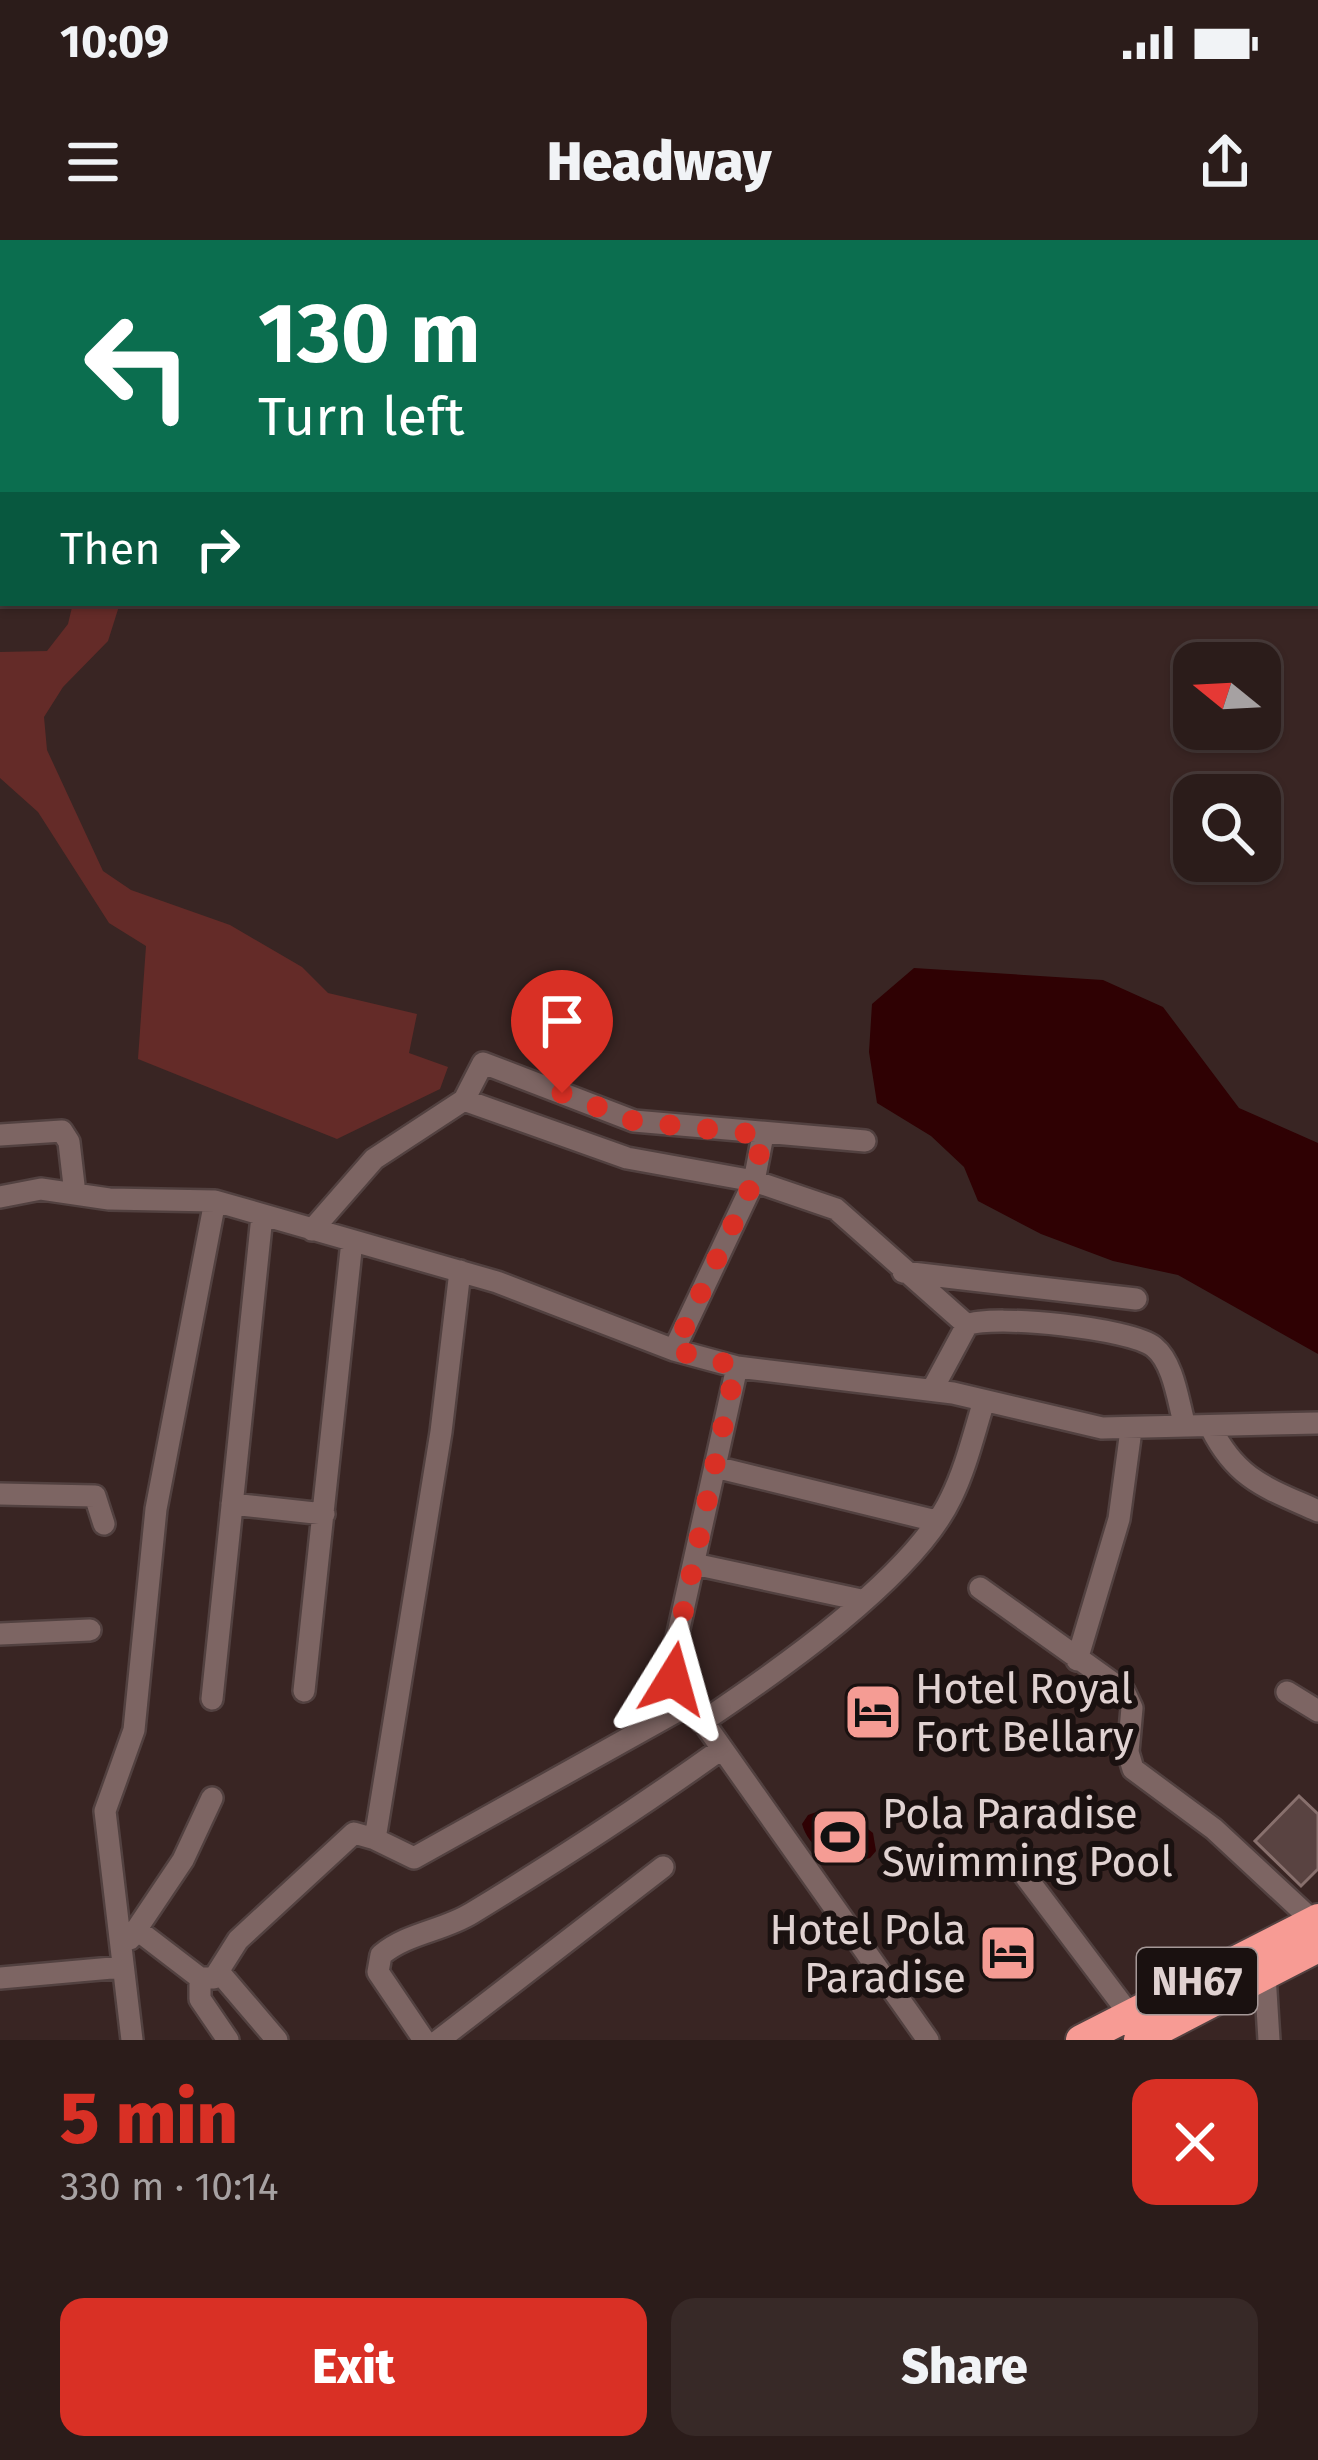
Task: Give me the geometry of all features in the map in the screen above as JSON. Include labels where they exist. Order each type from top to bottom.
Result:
[{"type":"highway","name":"NH67","points":[[1134,2028],[1170,2032],[1265,1975],[1316,1929]]},
{"type":"highway","name":"NH67","points":[[1081,2040],[1134,2028],[1316,1929]]},
{"type":"street","points":[[312,1230],[374,1159],[464,1100],[483,1063],[634,1121],[865,1141]]},
{"type":"street","points":[[464,1100],[627,1158],[754,1180],[836,1209],[967,1325],[1000,1319],[1145,1342],[1164,1359],[1185,1426]]},
{"type":"street","points":[[0,1135],[62,1131],[68,1136],[75,1194]]},
{"type":"street","points":[[674,1350],[754,1180],[763,1135]]},
{"type":"street","points":[[0,1197],[41,1190],[215,1201],[460,1271],[674,1350],[736,1366],[932,1390],[1050,1419],[1131,1430],[1318,1423]]},
{"type":"street","points":[[132,2040],[105,1811],[134,1730],[157,1509],[215,1201]]},
{"type":"street","points":[[212,1699],[262,1216]]},
{"type":"street","points":[[304,1691],[352,1241]]},
{"type":"street","points":[[375,1839],[441,1432],[460,1271]]},
{"type":"street","points":[[903,1272],[1136,1299]]},
{"type":"street","points":[[932,1390],[967,1325]]},
{"type":"street","points":[[736,1366],[673,1660],[673,1679],[928,2040]]},
{"type":"street","points":[[228,2040],[200,2000],[210,1975],[238,1940],[354,1833],[414,1858],[695,1714],[816,1643],[936,1521],[962,1472],[984,1400]]},
{"type":"street","points":[[1211,1428],[1228,1461],[1245,1475],[1318,1510]]},
{"type":"street","points":[[1077,1660],[1120,1519],[1131,1430]]},
{"type":"street","points":[[715,1467],[936,1521]]},
{"type":"street","points":[[0,1494],[95,1496],[104,1524]]},
{"type":"street","points":[[232,1504],[324,1514]]},
{"type":"street","points":[[694,1564],[861,1600]]},
{"type":"street","points":[[980,1588],[1130,1699],[1128,1752],[1133,1769],[1214,1829],[1316,1929]]},
{"type":"street","points":[[0,1634],[90,1630]]},
{"type":"street","points":[[1287,1692],[1318,1711]]},
{"type":"street","points":[[424,2040],[378,1972],[380,1955],[396,1942],[472,1913],[614,1826],[720,1750]]},
{"type":"street","points":[[0,1978],[121,1957],[140,1932],[212,1798]]},
{"type":"street","points":[[439,2040],[663,1868]]},
{"type":"street","points":[[1019,1869],[1134,2028]]},
{"type":"street","points":[[140,1932],[210,1975],[277,2040]]},
{"type":"street","points":[[1265,1975],[1269,2040]]},
{"type":"shaded area","points":[[72,606],[119,606],[108,641],[63,687],[44,717],[47,750],[103,871],[131,890],[230,925],[302,967],[328,993],[417,1014],[409,1053],[448,1067],[440,1089],[337,1139],[138,1059],[146,946],[109,923],[38,812],[0,778],[0,652],[47,651],[68,624]]},
{"type":"shaded area","points":[[914,968],[1103,980],[1163,1007],[1239,1108],[1318,1143],[1318,1354],[1178,1275],[1113,1261],[1041,1234],[978,1201],[964,1167],[931,1136],[877,1103],[869,1052],[872,1004]]},
{"type":"shaded area","name":"Pola Paradise Swimming Pool","points":[[825,1809],[850,1815],[873,1833],[876,1851],[870,1858],[838,1858],[812,1843],[802,1824],[808,1815]]},
{"type":"building","points":[[1299,1796],[1318,1814],[1318,1869],[1301,1886],[1255,1841]]},
{"type":"place","name":"Hotel Royal Fort Bellary","points":[[873,1712]]},
{"type":"place","name":"Pola Paradise Swimming Pool","points":[[840,1837]]},
{"type":"place","name":"Hotel Pola Paradise","points":[[1008,1953]]},
{"type":"route","points":[[562,1093],[634,1121],[763,1135],[754,1180],[674,1350],[736,1366],[673,1660],[673,1679]]}]
